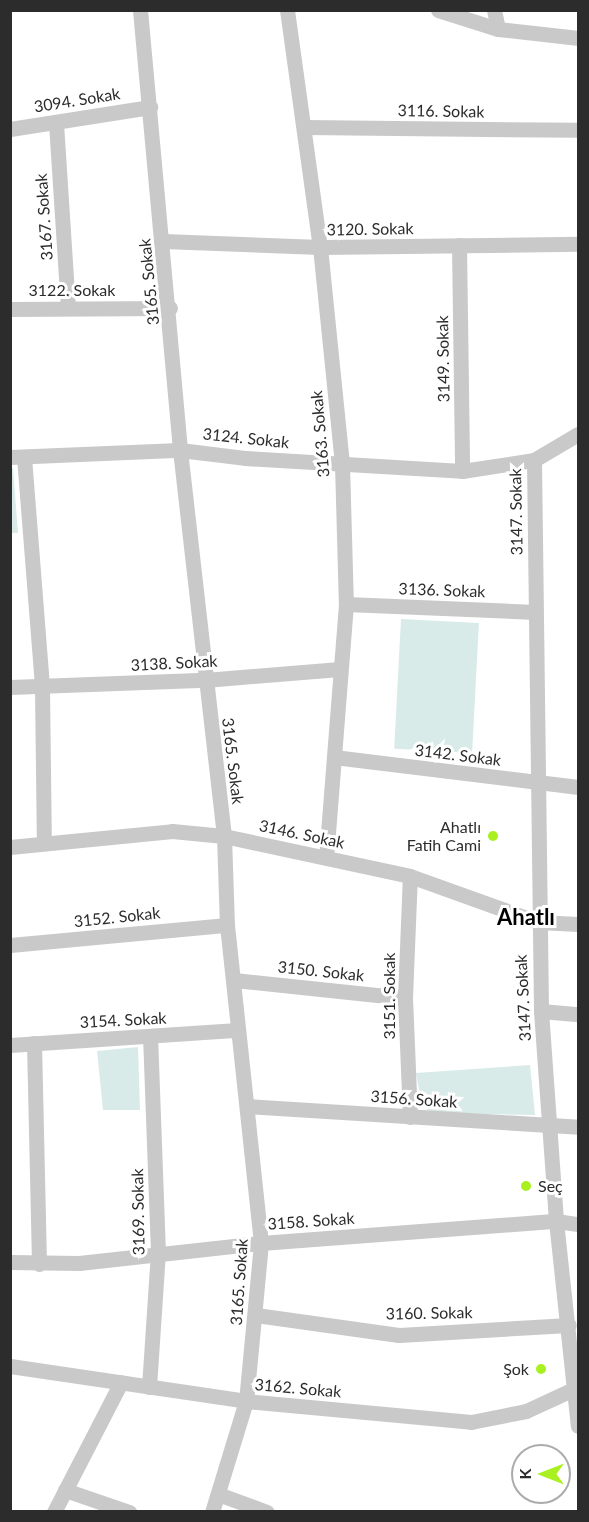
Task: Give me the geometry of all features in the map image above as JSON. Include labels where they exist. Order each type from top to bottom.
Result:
[{"type":"street","name":"3165. Sokak","points":[[140,10],[170,308],[180,450],[224,836],[227,925],[261,1243],[256,1315],[246,1401],[212,1512]]},
{"type":"street","name":"3163. Sokak","points":[[287,10],[320,247],[342,464],[346,604],[326,856]]},
{"type":"street","points":[[438,10],[498,29],[579,38]]},
{"type":"street","points":[[494,10],[498,29]]},
{"type":"street","name":"3094. Sokak","points":[[10,129],[150,106]]},
{"type":"street","name":"3167. Sokak","points":[[56,123],[68,309]]},
{"type":"street","name":"3116. Sokak","points":[[304,128],[579,130]]},
{"type":"street","name":"3120. Sokak","points":[[163,241],[320,247],[579,244]]},
{"type":"street","name":"3149. Sokak","points":[[459,245],[462,471]]},
{"type":"street","name":"3122. Sokak","points":[[10,309],[170,308]]},
{"type":"street","name":"3124. Sokak","points":[[17,457],[180,450],[342,464],[462,471],[534,460],[579,434]]},
{"type":"street","points":[[17,457],[42,688],[44,843]]},
{"type":"street","name":"3147. Sokak","points":[[534,460],[538,921],[542,1011],[556,1221],[577,1387],[579,1426]]},
{"type":"street","name":"3136. Sokak","points":[[346,604],[535,612]]},
{"type":"street","name":"3138. Sokak","points":[[10,687],[42,688],[205,680],[340,669]]},
{"type":"street","name":"3142. Sokak","points":[[334,757],[579,788]]},
{"type":"street","name":"3146. Sokak","points":[[10,847],[172,831],[224,836],[326,856],[410,876],[538,921],[579,924]]},
{"type":"street","name":"3151. Sokak","points":[[410,876],[405,998],[410,1117]]},
{"type":"street","name":"3152. Sokak","points":[[10,945],[227,925]]},
{"type":"street","name":"3150. Sokak","points":[[234,980],[405,998]]},
{"type":"street","points":[[542,1011],[579,1014]]},
{"type":"street","name":"3154. Sokak","points":[[10,1045],[238,1030]]},
{"type":"street","name":"3169. Sokak","points":[[149,1387],[158,1253],[150,1036]]},
{"type":"street","points":[[34,1043],[39,1264]]},
{"type":"street","name":"3156. Sokak","points":[[247,1106],[579,1128]]},
{"type":"street","name":"3158. Sokak","points":[[10,1262],[39,1264],[261,1243],[556,1221],[579,1224]]},
{"type":"street","name":"3160. Sokak","points":[[256,1315],[399,1335],[569,1325]]},
{"type":"street","name":"3162. Sokak","points":[[10,1366],[246,1401],[471,1422],[526,1411],[577,1387]]},
{"type":"street","points":[[54,1512],[121,1382]]},
{"type":"street","points":[[65,1490],[129,1512]]},
{"type":"street","points":[[218,1494],[267,1512]]},
{"type":"shaded area","points":[[11,468],[13,468],[18,533],[11,533]]},
{"type":"shaded area","points":[[401,619],[479,623],[472,753],[394,749]]},
{"type":"shaded area","points":[[138,1047],[140,1110],[103,1110],[97,1051]]},
{"type":"shaded area","points":[[530,1065],[535,1115],[438,1113],[427,1110],[421,1101],[416,1073]]},
{"type":"place","name":"Ahatlı Fatih Cami","points":[[493,836]]},
{"type":"place","name":"Seç","points":[[526,1186]]},
{"type":"place","name":"Şok","points":[[541,1369]]},
{"type":"district","name":"Ahatlı","points":[[526,917]]}]
